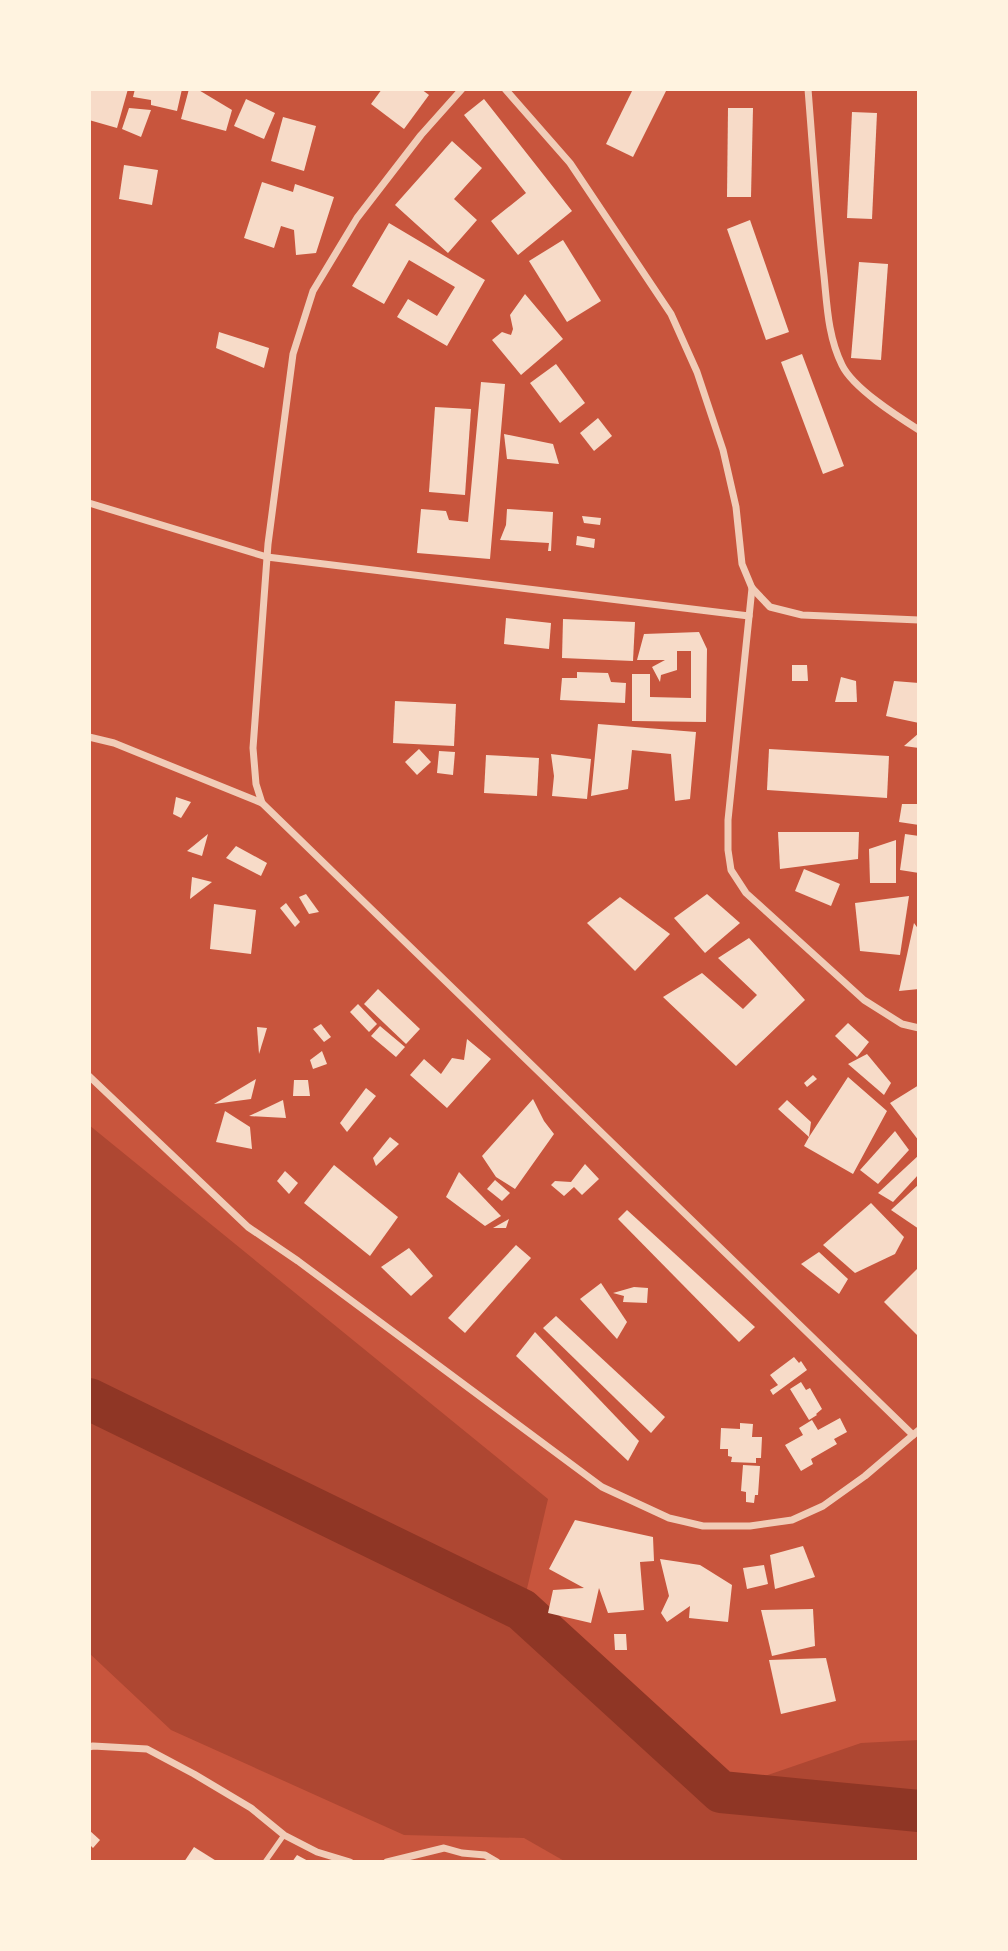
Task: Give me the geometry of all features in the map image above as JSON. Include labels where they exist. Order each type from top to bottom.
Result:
[{"type":"street","points":[[262,803],[256,784],[253,748],[269,531],[293,354],[313,291],[357,218],[421,135],[462,89]]},
{"type":"street","points":[[505,89],[570,163],[671,314],[697,372],[723,450],[736,507],[742,564],[752,588],[770,607],[802,615],[919,620]]},
{"type":"street","points":[[808,89],[821,248],[834,344],[843,367],[861,387],[896,416],[919,430]]},
{"type":"street","points":[[89,503],[267,557],[749,615]]},
{"type":"street","points":[[752,588],[728,820],[731,870],[746,894],[864,1000],[902,1024],[919,1028]]},
{"type":"street","points":[[89,737],[114,743],[262,803],[916,1432],[865,1476],[823,1506],[792,1520],[751,1526],[703,1526],[669,1518],[602,1487],[298,1261],[248,1227],[89,1076]]},
{"type":"street","points":[[91,1745],[147,1749],[251,1808],[284,1836],[317,1852],[350,1862]]},
{"type":"street","points":[[387,1862],[444,1848],[485,1855],[497,1862]]},
{"type":"lane","points":[[265,1862],[284,1836]]},
{"type":"shaded area","points":[[89,1125],[548,1499],[522,1610],[721,1791],[861,1743],[919,1740],[919,1862],[566,1862],[524,1838],[404,1835],[171,1730],[89,1653]]},
{"type":"building","points":[[89,89],[128,89],[117,128],[89,120]]},
{"type":"building","points":[[135,89],[182,89],[177,111],[151,105],[151,100],[133,97]]},
{"type":"building","points":[[189,89],[197,89],[232,110],[226,131],[181,119]]},
{"type":"building","points":[[382,89],[421,89],[429,95],[404,129],[371,104]]},
{"type":"building","points":[[633,89],[666,91],[633,157],[606,144]]},
{"type":"building","points":[[246,99],[275,113],[264,139],[234,126]]},
{"type":"building","points":[[484,99],[572,211],[518,255],[491,221],[526,193],[464,115]]},
{"type":"building","points":[[129,108],[151,110],[141,137],[122,129]]},
{"type":"building","points":[[728,108],[753,108],[751,197],[727,197]]},
{"type":"building","points":[[852,112],[877,113],[872,219],[847,218]]},
{"type":"building","points":[[283,117],[316,126],[304,171],[271,161]]},
{"type":"building","points":[[452,141],[482,168],[454,199],[477,220],[448,253],[395,205]]},
{"type":"building","points":[[124,165],[158,170],[152,205],[119,199]]},
{"type":"building","points":[[262,182],[293,192],[295,184],[334,197],[316,253],[296,255],[294,230],[281,226],[274,248],[244,238]]},
{"type":"building","points":[[750,220],[789,332],[766,340],[727,229]]},
{"type":"building","points":[[389,223],[485,280],[447,346],[397,317],[408,299],[437,316],[455,287],[409,260],[384,304],[352,286]]},
{"type":"building","points":[[563,240],[601,301],[567,322],[529,261]]},
{"type":"building","points":[[859,262],[888,264],[881,360],[851,358]]},
{"type":"building","points":[[525,294],[563,339],[521,375],[492,340],[502,332],[511,335],[513,329],[510,315]]},
{"type":"building","points":[[219,332],[269,348],[264,368],[216,348]]},
{"type":"building","points":[[802,354],[844,466],[823,474],[781,362]]},
{"type":"building","points":[[556,364],[585,403],[560,423],[530,383]]},
{"type":"building","points":[[481,382],[505,384],[490,559],[417,553],[421,509],[446,511],[449,520],[468,522]]},
{"type":"building","points":[[435,407],[471,409],[465,495],[429,492]]},
{"type":"building","points":[[598,418],[612,436],[594,451],[580,433]]},
{"type":"building","points":[[504,434],[553,444],[559,464],[507,459]]},
{"type":"building","points":[[507,509],[553,512],[551,551],[548,551],[549,543],[500,540],[506,525]]},
{"type":"building","points":[[582,516],[601,518],[600,525],[584,523]]},
{"type":"building","points":[[577,536],[595,539],[594,548],[576,545]]},
{"type":"building","points":[[506,618],[551,623],[549,649],[504,644]]},
{"type":"building","points":[[563,619],[635,622],[633,661],[562,658]]},
{"type":"building","points":[[699,632],[707,649],[706,722],[632,721],[632,674],[650,674],[650,697],[691,698],[691,651],[677,651],[677,670],[661,675],[660,682],[652,667],[665,660],[637,660],[644,634]]},
{"type":"building","points":[[792,665],[807,665],[808,681],[792,681]]},
{"type":"building","points":[[577,672],[608,673],[611,682],[626,683],[625,703],[560,700],[562,678],[577,678]]},
{"type":"building","points":[[841,677],[856,681],[857,702],[835,702]]},
{"type":"building","points":[[894,681],[919,683],[919,723],[886,716]]},
{"type":"building","points":[[395,701],[456,704],[454,746],[393,743]]},
{"type":"building","points":[[598,724],[696,732],[690,799],[675,801],[671,754],[632,750],[628,789],[591,796]]},
{"type":"building","points":[[919,733],[919,748],[904,746]]},
{"type":"building","points":[[419,749],[431,762],[417,775],[405,762]]},
{"type":"building","points":[[769,749],[889,756],[887,798],[767,790]]},
{"type":"building","points":[[439,751],[455,752],[453,775],[437,773]]},
{"type":"building","points":[[551,754],[591,759],[587,799],[552,796],[554,776]]},
{"type":"building","points":[[486,755],[539,758],[537,796],[484,793]]},
{"type":"building","points":[[176,797],[191,802],[181,818],[173,814]]},
{"type":"building","points":[[902,804],[919,804],[919,825],[899,822]]},
{"type":"building","points":[[778,832],[859,832],[858,859],[780,869]]},
{"type":"building","points":[[208,834],[202,856],[187,851]]},
{"type":"building","points":[[905,834],[919,836],[919,873],[900,870]]},
{"type":"building","points":[[896,840],[896,883],[870,883],[869,849]]},
{"type":"building","points":[[236,846],[267,863],[261,876],[226,858]]},
{"type":"building","points":[[804,869],[840,884],[831,906],[795,891]]},
{"type":"building","points":[[192,877],[212,882],[190,899]]},
{"type":"building","points":[[306,894],[319,912],[309,914],[299,897]]},
{"type":"building","points":[[707,894],[740,923],[705,953],[674,918]]},
{"type":"building","points":[[909,896],[900,955],[860,951],[855,903]]},
{"type":"building","points":[[620,897],[670,934],[635,971],[587,923]]},
{"type":"building","points":[[286,903],[300,922],[295,927],[280,908]]},
{"type":"building","points":[[214,904],[256,910],[251,954],[210,949]]},
{"type":"building","points":[[914,923],[919,930],[919,989],[899,991]]},
{"type":"building","points":[[749,938],[805,1000],[736,1066],[663,997],[702,973],[743,1009],[757,995],[718,958]]},
{"type":"building","points":[[378,989],[420,1029],[406,1044],[364,1004]]},
{"type":"building","points":[[358,1004],[377,1024],[369,1032],[350,1012]]},
{"type":"building","points":[[848,1023],[869,1042],[857,1057],[835,1036]]},
{"type":"building","points":[[321,1024],[331,1037],[324,1042],[313,1029]]},
{"type":"building","points":[[380,1026],[405,1047],[396,1057],[371,1036]]},
{"type":"building","points":[[257,1027],[267,1028],[259,1054]]},
{"type":"building","points":[[467,1039],[491,1059],[447,1108],[410,1075],[424,1059],[441,1074],[452,1058],[464,1060]]},
{"type":"building","points":[[322,1051],[327,1064],[313,1069],[310,1060]]},
{"type":"building","points":[[867,1054],[891,1083],[884,1095],[848,1064]]},
{"type":"building","points":[[813,1075],[817,1079],[807,1087],[804,1083]]},
{"type":"building","points":[[848,1077],[887,1111],[853,1174],[804,1146]]},
{"type":"building","points":[[256,1079],[251,1099],[214,1104]]},
{"type":"building","points":[[294,1080],[308,1080],[310,1096],[293,1096]]},
{"type":"building","points":[[919,1085],[919,1141],[890,1103]]},
{"type":"building","points":[[366,1088],[376,1096],[347,1132],[340,1123]]},
{"type":"building","points":[[533,1099],[554,1134],[515,1189],[496,1177],[482,1156]]},
{"type":"building","points":[[283,1100],[286,1118],[249,1116]]},
{"type":"building","points":[[787,1100],[811,1122],[809,1137],[778,1109]]},
{"type":"building","points":[[225,1111],[250,1127],[252,1149],[216,1142]]},
{"type":"building","points":[[895,1131],[909,1150],[878,1184],[860,1170]]},
{"type":"building","points":[[390,1137],[399,1144],[376,1166],[373,1158]]},
{"type":"building","points":[[919,1155],[919,1174],[893,1202],[878,1193]]},
{"type":"building","points":[[585,1164],[599,1179],[582,1195],[574,1187],[564,1196],[551,1185],[555,1181],[571,1182]]},
{"type":"building","points":[[334,1165],[398,1217],[370,1256],[304,1203]]},
{"type":"building","points":[[285,1171],[298,1183],[289,1194],[277,1181]]},
{"type":"building","points":[[459,1172],[501,1216],[485,1226],[446,1197]]},
{"type":"building","points":[[495,1180],[510,1193],[502,1201],[487,1189]]},
{"type":"building","points":[[919,1184],[919,1229],[891,1210]]},
{"type":"building","points":[[871,1203],[904,1237],[895,1254],[855,1273],[823,1245]]},
{"type":"building","points":[[627,1210],[755,1327],[739,1342],[618,1219]]},
{"type":"building","points":[[509,1219],[506,1228],[493,1228]]},
{"type":"building","points":[[516,1245],[531,1258],[465,1333],[448,1318]]},
{"type":"building","points":[[409,1248],[433,1276],[411,1296],[381,1267]]},
{"type":"building","points":[[819,1252],[848,1279],[839,1294],[801,1264]]},
{"type":"building","points":[[919,1267],[919,1337],[884,1302]]},
{"type":"building","points":[[601,1283],[627,1322],[617,1339],[580,1299]]},
{"type":"building","points":[[634,1287],[648,1288],[647,1303],[623,1302],[624,1296],[613,1293]]},
{"type":"building","points":[[556,1316],[665,1417],[651,1433],[543,1328]]},
{"type":"building","points":[[535,1332],[639,1441],[628,1461],[516,1356]]},
{"type":"building","points":[[794,1357],[799,1363],[801,1361],[807,1370],[773,1395],[770,1390],[778,1385],[770,1375]]},
{"type":"building","points":[[801,1382],[806,1390],[810,1388],[822,1409],[809,1420],[790,1389]]},
{"type":"building","points":[[840,1418],[847,1432],[834,1439],[837,1444],[811,1459],[813,1464],[801,1471],[785,1445],[803,1435],[799,1428],[812,1420],[818,1430]]},
{"type":"building","points":[[740,1423],[753,1424],[752,1437],[762,1437],[761,1458],[756,1458],[756,1463],[731,1462],[728,1449],[720,1449],[721,1428],[740,1429]]},
{"type":"building","points":[[743,1465],[760,1466],[758,1495],[755,1495],[754,1503],[746,1502],[746,1492],[741,1491]]},
{"type":"building","points":[[575,1520],[653,1537],[654,1561],[640,1562],[644,1610],[608,1613],[599,1588],[591,1623],[548,1613],[553,1590],[584,1588],[549,1569]]},
{"type":"building","points":[[803,1546],[815,1577],[775,1589],[770,1555]]},
{"type":"building","points":[[660,1559],[700,1565],[732,1585],[728,1622],[689,1618],[690,1606],[667,1622],[661,1613],[669,1596]]},
{"type":"building","points":[[764,1565],[768,1584],[747,1589],[743,1568]]},
{"type":"building","points":[[813,1609],[815,1646],[772,1656],[761,1610]]},
{"type":"building","points":[[614,1634],[626,1634],[627,1650],[615,1650]]},
{"type":"building","points":[[826,1658],[836,1701],[781,1714],[769,1660]]},
{"type":"building","points":[[89,1830],[100,1840],[93,1848],[89,1844]]},
{"type":"building","points":[[194,1847],[218,1862],[184,1862]]},
{"type":"building","points":[[297,1855],[310,1862],[292,1862]]},
{"type":"waterway","points":[[89,1399],[522,1610],[721,1792],[919,1811]]}]
